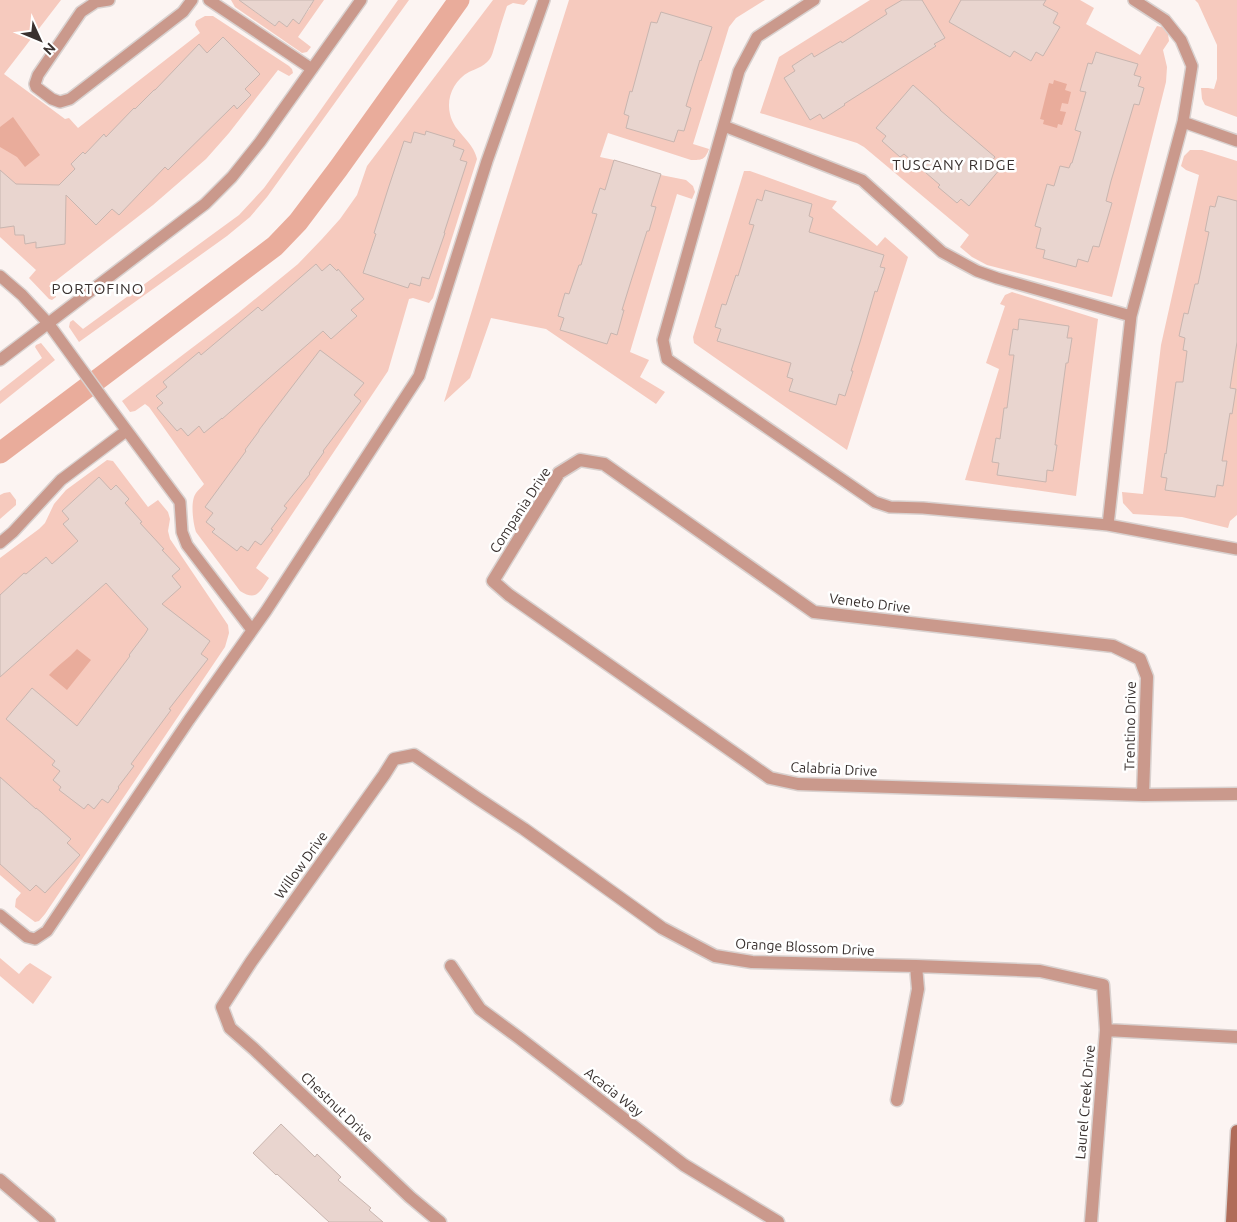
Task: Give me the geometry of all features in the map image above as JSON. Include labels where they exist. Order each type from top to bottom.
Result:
[{"type":"main road","points":[[1232,1222],[1237,1130]]},
{"type":"street","name":"Compania Drive","points":[[493,581],[559,473],[580,460]]},
{"type":"street","name":"Veneto Drive","points":[[580,460],[604,464],[814,612],[1113,646],[1140,659]]},
{"type":"street","name":"Calabria Drive","points":[[493,581],[509,595],[770,778],[798,784],[1143,795],[1237,794]]},
{"type":"street","name":"Trentino Drive","points":[[1140,659],[1147,677],[1143,795]]},
{"type":"street","name":"Orange Blossom Drive","points":[[414,755],[524,829],[662,928],[715,956],[752,962],[1040,971],[1104,985]]},
{"type":"street","name":"Willow Drive","points":[[222,1007],[251,962],[394,759],[414,755]]},
{"type":"street","name":"Acacia Way","points":[[451,966],[480,1009],[684,1165],[778,1222]]},
{"type":"street","points":[[897,1100],[918,989],[916,966]]},
{"type":"street","name":"Laurel Creek Drive","points":[[1091,1222],[1106,1030],[1104,985]]},
{"type":"street","name":"Chestnut Drive","points":[[222,1007],[230,1028],[410,1197],[440,1222]]},
{"type":"street","points":[[1106,1030],[1237,1037]]},
{"type":"street","points":[[0,1180],[49,1222]]},
{"type":"lane","points":[[109,0],[96,2],[81,12],[38,75],[36,87],[52,99],[60,102],[70,99],[183,12],[192,0]]},
{"type":"lane","points":[[209,0],[312,69]]},
{"type":"lane","points":[[0,360],[205,204],[232,177],[260,142],[361,0]]},
{"type":"lane","points":[[0,915],[27,938],[34,939],[47,931],[189,720],[266,611],[419,376],[487,160],[544,0]]},
{"type":"lane","points":[[814,0],[757,38],[739,71],[663,340],[667,358],[875,502],[890,507],[923,508],[1108,526],[1237,549]]},
{"type":"lane","points":[[1108,526],[1132,316],[1183,122],[1192,66],[1182,40],[1165,20],[1134,0]]},
{"type":"lane","points":[[1183,122],[1237,141]]},
{"type":"lane","points":[[724,126],[862,180],[942,252],[977,271],[1132,316]]},
{"type":"lane","points":[[0,276],[22,295],[48,323],[180,502],[182,532],[187,545],[252,630]]},
{"type":"lane","points":[[0,543],[13,532],[61,480],[126,430]]},
{"type":"shaded area","points":[[0,0],[61,0],[4,74],[65,119],[69,118],[78,128],[200,33],[195,25],[196,21],[205,16],[213,16],[289,66],[293,73],[289,76],[278,70],[229,133],[206,159],[153,205],[49,286],[56,294],[56,297],[52,300],[29,278],[36,270],[0,237]]},
{"type":"shaded area","points":[[231,0],[247,0],[250,8],[275,26],[279,21],[287,27],[293,19],[299,23],[310,8],[299,0],[310,0],[313,2],[314,0],[324,0],[298,37],[311,47],[307,52],[302,53],[235,7]]},
{"type":"shaded area","points":[[398,0],[409,0],[267,197],[250,217],[227,236],[79,342],[69,327],[70,322],[73,320],[83,329],[239,215],[264,188]]},
{"type":"shaded area","points":[[450,0],[463,0],[323,198],[284,244],[0,459],[0,444],[278,232],[323,180]]},
{"type":"shaded area","points":[[493,0],[528,0],[524,5],[513,3],[507,6],[491,57],[478,68],[464,75],[455,85],[450,96],[449,108],[452,121],[472,147],[477,159],[433,298],[429,303],[413,298],[409,299],[388,371],[256,568],[269,578],[258,594],[246,594],[240,591],[196,532],[193,518],[193,501],[196,493],[204,484],[149,407],[145,404],[130,412],[122,401],[238,313],[298,264],[322,239],[340,219],[357,195],[367,166]]},
{"type":"shaded area","points":[[569,0],[765,0],[736,18],[729,27],[693,144],[709,149],[704,157],[691,160],[608,133],[600,157],[661,175],[686,180],[693,186],[695,192],[692,199],[677,194],[630,352],[649,360],[640,377],[665,392],[656,404],[546,329],[491,318],[470,378],[444,402],[498,225]]},
{"type":"shaded area","points":[[870,0],[1080,0],[1094,8],[1086,24],[1140,55],[1157,26],[1162,27],[1168,34],[1169,41],[1163,50],[1167,67],[1166,82],[1112,297],[987,265],[972,257],[960,247],[969,235],[864,147],[857,143],[760,113],[779,57]]},
{"type":"shaded area","points":[[1195,0],[1237,0],[1237,117],[1205,105],[1202,99],[1201,88],[1214,89],[1217,79],[1217,45]]},
{"type":"shaded area","points":[[1054,80],[1067,84],[1065,90],[1071,92],[1068,104],[1062,103],[1060,111],[1066,112],[1062,125],[1058,124],[1057,128],[1043,124],[1044,120],[1040,119],[1049,83],[1053,84]]},
{"type":"shaded area","points":[[13,117],[40,155],[25,167],[17,157],[0,147],[0,127]]},
{"type":"shaded area","points":[[1190,150],[1202,150],[1237,161],[1237,515],[1230,521],[1228,528],[1182,517],[1133,514],[1123,503],[1122,492],[1143,494],[1161,345],[1199,175],[1181,166],[1184,156]]},
{"type":"shaded area","points":[[744,171],[750,171],[837,201],[832,208],[877,246],[885,237],[908,257],[847,450],[694,343],[693,337]]},
{"type":"shaded area","points":[[1012,292],[1098,319],[1076,496],[965,480],[999,369],[986,363],[1005,306],[1000,304],[1005,295]]},
{"type":"shaded area","points":[[41,343],[55,360],[0,404],[0,391],[42,358],[35,347]]},
{"type":"shaded area","points":[[107,460],[113,461],[148,507],[158,500],[168,512],[170,539],[228,625],[229,633],[225,647],[45,914],[39,921],[35,922],[15,907],[16,899],[21,893],[0,875],[0,558],[45,523],[54,504],[66,490]]},
{"type":"shaded area","points":[[10,492],[16,500],[16,505],[0,519],[0,495]]},
{"type":"shaded area","points":[[77,649],[91,660],[67,690],[49,675]]},
{"type":"shaded area","points":[[0,958],[19,974],[30,963],[52,977],[33,1004],[0,976]]},
{"type":"building","points":[[239,0],[314,0],[299,24],[293,19],[287,27],[279,21],[275,26]]},
{"type":"building","points":[[902,0],[922,0],[945,38],[934,44],[936,46],[823,119],[820,114],[810,120],[784,78],[795,71],[792,66],[812,53],[814,57],[841,41],[842,43],[887,14],[885,10]]},
{"type":"building","points":[[961,0],[1046,0],[1043,5],[1058,13],[1053,23],[1060,27],[1043,56],[1036,52],[1031,61],[1014,51],[1010,57],[949,22]]},
{"type":"building","points":[[661,12],[712,27],[686,106],[691,108],[684,131],[678,130],[674,142],[626,128],[629,116],[624,114],[651,22],[657,23]]},
{"type":"building","points":[[223,37],[260,74],[245,89],[251,95],[237,109],[234,105],[168,170],[165,167],[119,215],[112,209],[96,225],[66,195],[65,244],[36,248],[36,242],[25,244],[24,235],[15,235],[14,226],[0,228],[0,170],[16,184],[59,185],[75,169],[71,164],[83,152],[85,154],[104,134],[106,137],[199,44],[207,53]]},
{"type":"building","points":[[1096,52],[1138,64],[1134,75],[1141,77],[1138,86],[1144,88],[1139,105],[1134,104],[1111,181],[1106,201],[1112,203],[1099,247],[1093,246],[1088,262],[1078,259],[1076,267],[1043,258],[1045,250],[1036,248],[1041,228],[1035,226],[1047,184],[1054,186],[1060,166],[1069,168],[1072,163],[1081,132],[1075,130],[1086,92],[1080,91],[1088,63],[1092,64]]},
{"type":"building","points":[[913,85],[995,157],[991,162],[1000,169],[969,206],[961,199],[957,203],[938,187],[940,185],[904,154],[900,157],[882,141],[886,136],[876,128]]},
{"type":"building","points":[[426,131],[455,140],[453,146],[464,150],[460,160],[467,162],[429,279],[422,277],[420,286],[410,283],[408,288],[363,273],[404,141],[411,143],[414,132],[425,135]]},
{"type":"building","points":[[614,160],[661,174],[651,206],[656,207],[622,310],[624,310],[617,335],[611,333],[607,344],[560,330],[564,318],[558,316],[565,293],[569,294],[579,265],[581,265],[597,214],[592,213],[600,188],[605,190]]},
{"type":"building","points":[[765,190],[812,204],[809,216],[813,218],[809,232],[884,255],[880,267],[885,268],[877,292],[875,291],[845,396],[839,394],[836,405],[789,391],[793,379],[787,377],[791,363],[717,341],[721,329],[715,327],[722,304],[726,305],[736,275],[738,276],[754,225],[749,224],[757,199],[762,201]]},
{"type":"building","points":[[1218,196],[1237,201],[1237,342],[1230,388],[1236,389],[1222,461],[1227,461],[1223,486],[1217,485],[1215,497],[1165,490],[1167,478],[1161,477],[1176,382],[1183,382],[1187,351],[1183,350],[1185,338],[1179,336],[1184,313],[1188,314],[1195,284],[1198,284],[1209,232],[1205,231],[1210,206],[1215,207]]},
{"type":"building","points":[[316,264],[322,271],[330,264],[337,271],[338,269],[364,299],[351,310],[357,316],[331,339],[323,331],[204,433],[199,426],[188,436],[181,428],[177,431],[157,408],[163,403],[156,396],[167,387],[163,382],[199,352],[201,355],[258,307],[262,311]]},
{"type":"building","points":[[1019,319],[1069,326],[1067,338],[1072,338],[1068,363],[1066,363],[1053,471],[1047,470],[1046,482],[997,475],[999,463],[992,462],[996,438],[1000,439],[1004,408],[1007,408],[1014,355],[1009,355],[1013,329],[1018,330]]},
{"type":"building","points":[[320,350],[364,383],[354,395],[361,401],[323,451],[310,474],[284,506],[287,508],[261,545],[255,541],[248,551],[241,546],[237,551],[212,532],[215,529],[206,522],[213,513],[205,507],[259,430]]},
{"type":"building","points":[[99,477],[111,490],[116,485],[129,499],[125,503],[164,549],[162,550],[180,569],[172,576],[181,587],[162,604],[210,641],[201,654],[208,659],[169,709],[171,710],[131,764],[134,766],[108,803],[102,799],[94,809],[88,804],[84,809],[59,790],[61,787],[53,780],[60,771],[52,765],[55,761],[6,719],[32,688],[77,726],[148,629],[106,583],[0,677],[0,595],[24,573],[26,574],[46,557],[52,564],[78,541],[63,524],[69,519],[62,511]]},
{"type":"building","points":[[0,777],[71,839],[67,843],[80,855],[45,893],[36,885],[30,891],[0,864]]},
{"type":"building","points":[[281,1124],[315,1157],[317,1154],[341,1177],[338,1180],[371,1208],[369,1210],[383,1222],[329,1222],[253,1153]]},
{"type":"waterway","points":[[0,453],[275,246],[298,222],[338,169],[459,0]]},
{"type":"district","name":"TUSCANY RIDGE","points":[[954,164]]},
{"type":"district","name":"PORTOFINO","points":[[98,288]]}]
